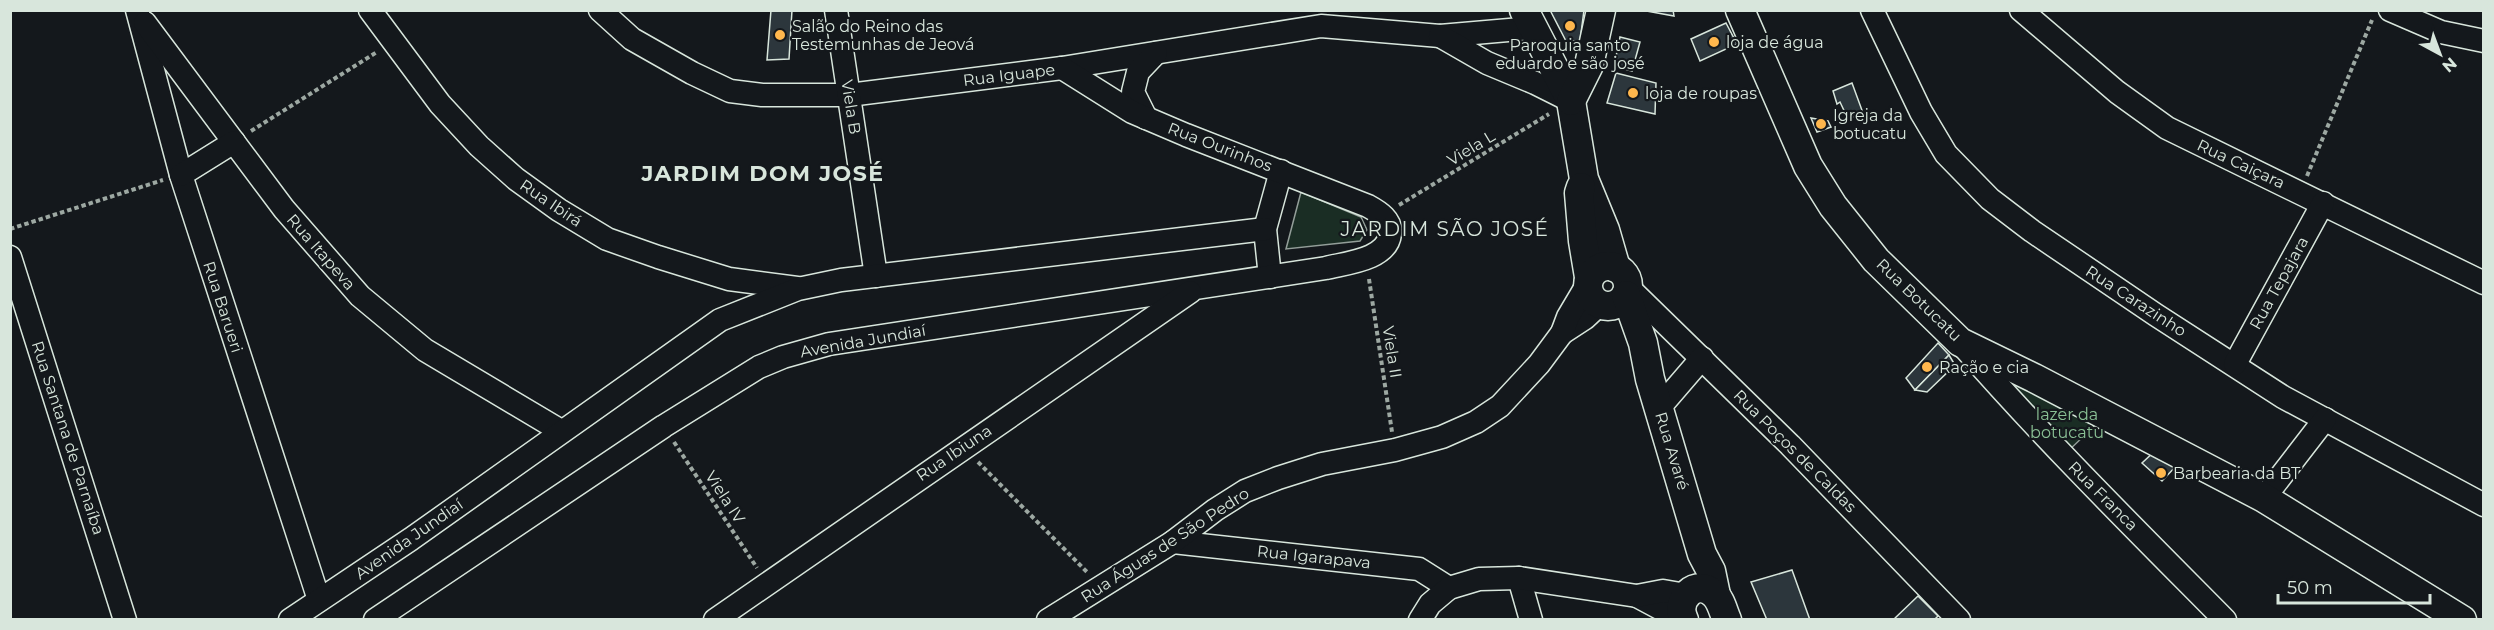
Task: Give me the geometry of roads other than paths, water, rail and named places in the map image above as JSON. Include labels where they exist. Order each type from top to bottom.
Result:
[{"type":"main road","points":[[1571,101],[1589,65],[1600,10]]},
{"type":"main road","name":"Rua Botucatu","points":[[1740,10],[1808,166],[1833,206],[1876,260],[1960,342],[2264,498],[2462,620]]},
{"type":"main road","name":"Rua Avaré","points":[[1528,19],[1571,101],[1584,179],[1605,230],[1607,289],[1643,343],[1650,379],[1694,523],[1703,608]]},
{"type":"street","name":"Rua Ibirá","points":[[370,10],[440,104],[479,146],[516,179],[559,210],[607,239],[729,279],[798,289]]},
{"type":"street","name":"Rua Iguape","points":[[600,10],[632,39],[650,51],[730,91],[762,95],[849,95],[1062,68],[1156,53],[1316,18],[1440,36],[1528,19]]},
{"type":"street","name":"Viela B","points":[[836,10],[876,276]]},
{"type":"street","name":"Rua Carazinho","points":[[1872,10],[1921,112],[1946,154],[1990,199],[2032,231],[2156,315],[2283,397],[2484,505]]},
{"type":"street","name":"Rua Caiçara","points":[[2021,10],[2117,92],[2167,128],[2484,282]]},
{"type":"street","points":[[2390,10],[2441,32],[2484,41]]},
{"type":"street","name":"Rua Itapeva","points":[[137,11],[284,209],[360,296],[425,351],[561,431]]},
{"type":"street","name":"Rua Barueri","points":[[137,11],[181,175],[319,600]]},
{"type":"street","name":"Rua Iguape","points":[[1440,36],[1486,63],[1571,101]]},
{"type":"street","points":[[1146,118],[1132,92],[1138,72],[1156,53]]},
{"type":"street","name":"Rua Ourinhos","points":[[1062,68],[1132,112],[1349,197],[1383,215]]},
{"type":"street","points":[[181,175],[234,142]]},
{"type":"street","points":[[1270,277],[1265,229],[1281,171]]},
{"type":"street","name":"Rua Tepajara","points":[[2235,364],[2323,203]]},
{"type":"street","name":"Avenida Jundiaí","points":[[375,620],[664,426],[759,367],[783,357],[829,344],[1326,268],[1377,253],[1388,242],[1391,232],[1383,215]]},
{"type":"street","name":"Avenida Jundiaí","points":[[290,620],[411,539],[720,320],[798,289],[876,276],[1265,229]]},
{"type":"street","name":"Rua Santana de Parnaíba","points":[[10,257],[125,620]]},
{"type":"street","points":[[720,320],[729,279]]},
{"type":"street","name":"Rua Ibiuna","points":[[715,620],[736,613],[766,582],[1194,288]]},
{"type":"street","name":"Rua Águas de São Pedro","points":[[1048,620],[1173,542],[1215,510],[1245,491],[1322,464],[1395,450],[1443,437],[1476,422],[1500,406],[1539,364],[1562,333],[1568,317],[1607,289]]},
{"type":"street","name":"Rua Poços de Caldas","points":[[1607,289],[1702,358],[1868,524],[1959,620]]},
{"type":"street","name":"Rua Franca","points":[[1960,342],[2058,451],[2225,620]]},
{"type":"street","points":[[1659,408],[1702,358]]},
{"type":"street","points":[[2264,498],[2325,419]]},
{"type":"street","name":"Rua Igarapava","points":[[1173,542],[1419,569],[1449,588]]},
{"type":"street","points":[[1519,578],[1531,620]]},
{"type":"street","points":[[1420,620],[1430,604],[1449,588],[1479,579],[1519,578],[1637,596],[1663,591],[1703,608]]},
{"type":"place","name":"Paroquia santo eduardo e são josé","points":[[1570,26]]},
{"type":"place","name":"Salão do Reino das Testemunhas de Jeová","points":[[780,35]]},
{"type":"place","name":"loja de água","points":[[1714,42]]},
{"type":"place","name":"loja de roupas","points":[[1633,93]]},
{"type":"place","name":"Igreja da botucatu","points":[[1821,124]]},
{"type":"place","name":"Ração e cia","points":[[1927,367]]},
{"type":"place","name":"Barbearia da BT","points":[[2161,473]]},
{"type":"district","name":"JARDIM DOM JOSÉ","points":[[763,173]]},
{"type":"district","name":"JARDIM SÃO JOSÉ","points":[[1445,229]]},
{"type":"park label","name":"lazer da botucatu","points":[[2067,423]]}]
